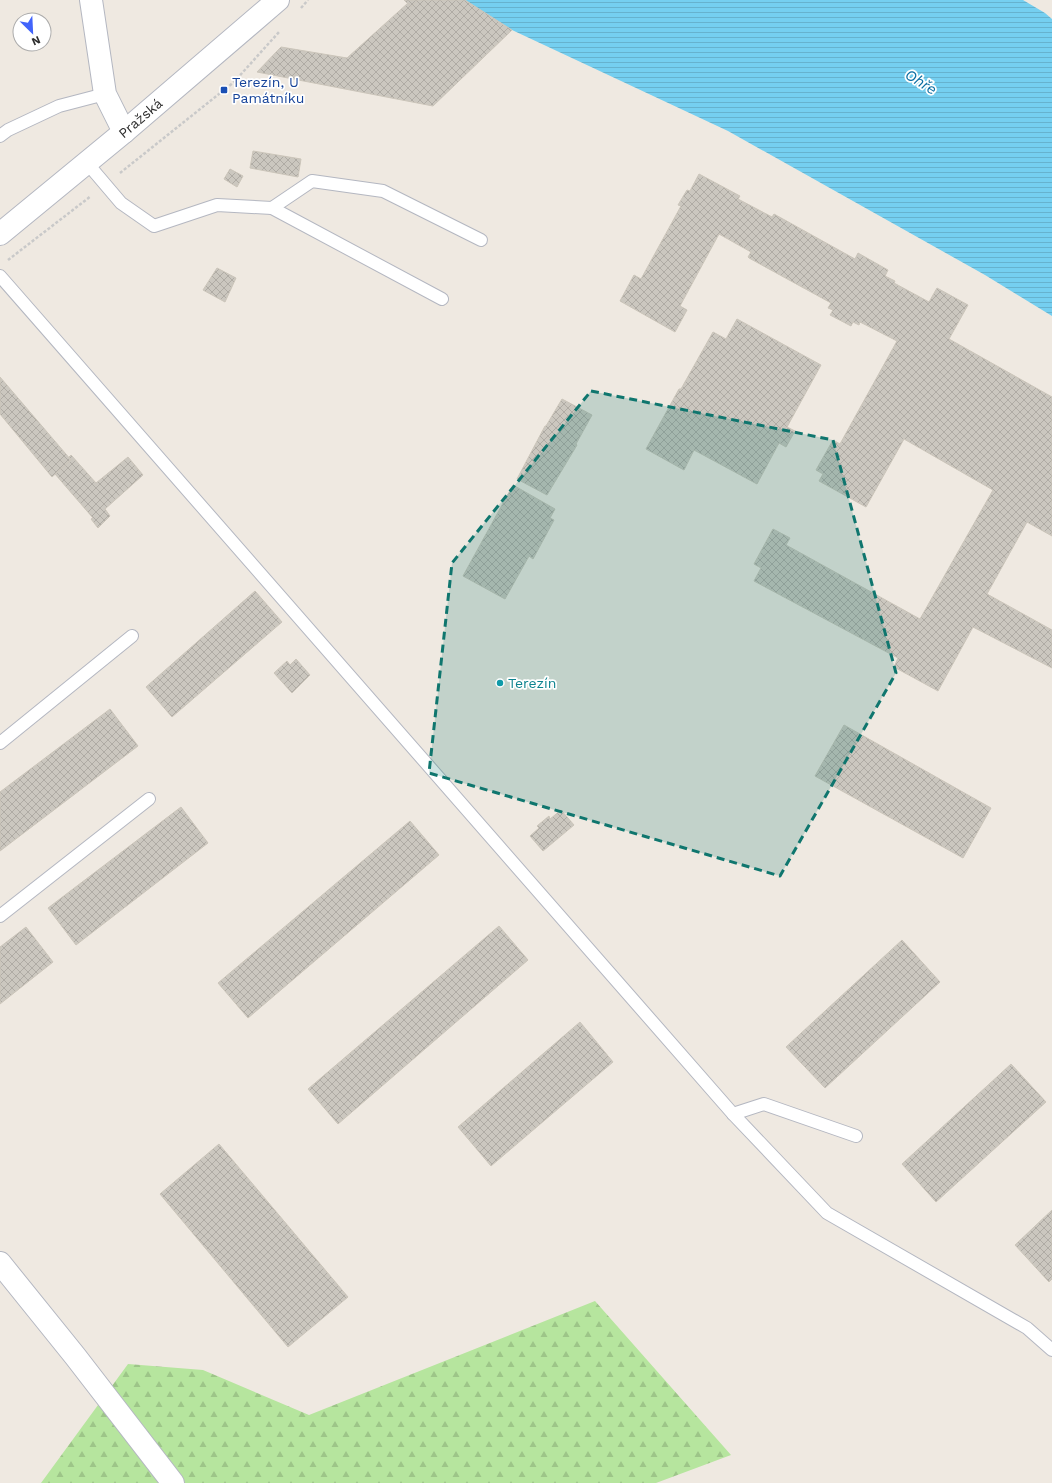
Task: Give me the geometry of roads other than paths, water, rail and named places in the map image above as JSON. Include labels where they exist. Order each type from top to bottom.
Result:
[{"type":"street","points":[[91,0],[105,94],[124,132]]},
{"type":"street","name":"Pražská","points":[[0,234],[124,132],[278,0]]},
{"type":"street","points":[[0,1263],[75,1356],[173,1483]]},
{"type":"lane","points":[[0,136],[8,130],[59,106],[105,94]]},
{"type":"lane","points":[[87,163],[121,203],[154,226],[217,206],[272,208],[442,299]]},
{"type":"lane","points":[[272,208],[312,181],[383,191],[481,240]]},
{"type":"lane","points":[[0,276],[734,1114],[827,1213],[1028,1328],[1052,1350]]},
{"type":"lane","points":[[0,743],[132,636]]},
{"type":"lane","points":[[0,916],[149,799]]},
{"type":"lane","points":[[734,1114],[764,1104],[856,1136]]},
{"type":"water","name":"Ohře","points":[[465,0],[1023,0],[1052,19],[1052,316],[985,275],[728,131],[512,30]]},
{"type":"place","name":"Terezín, U Památníku","points":[[224,90]]},
{"type":"place","name":"Terezín","points":[[500,683]]}]
